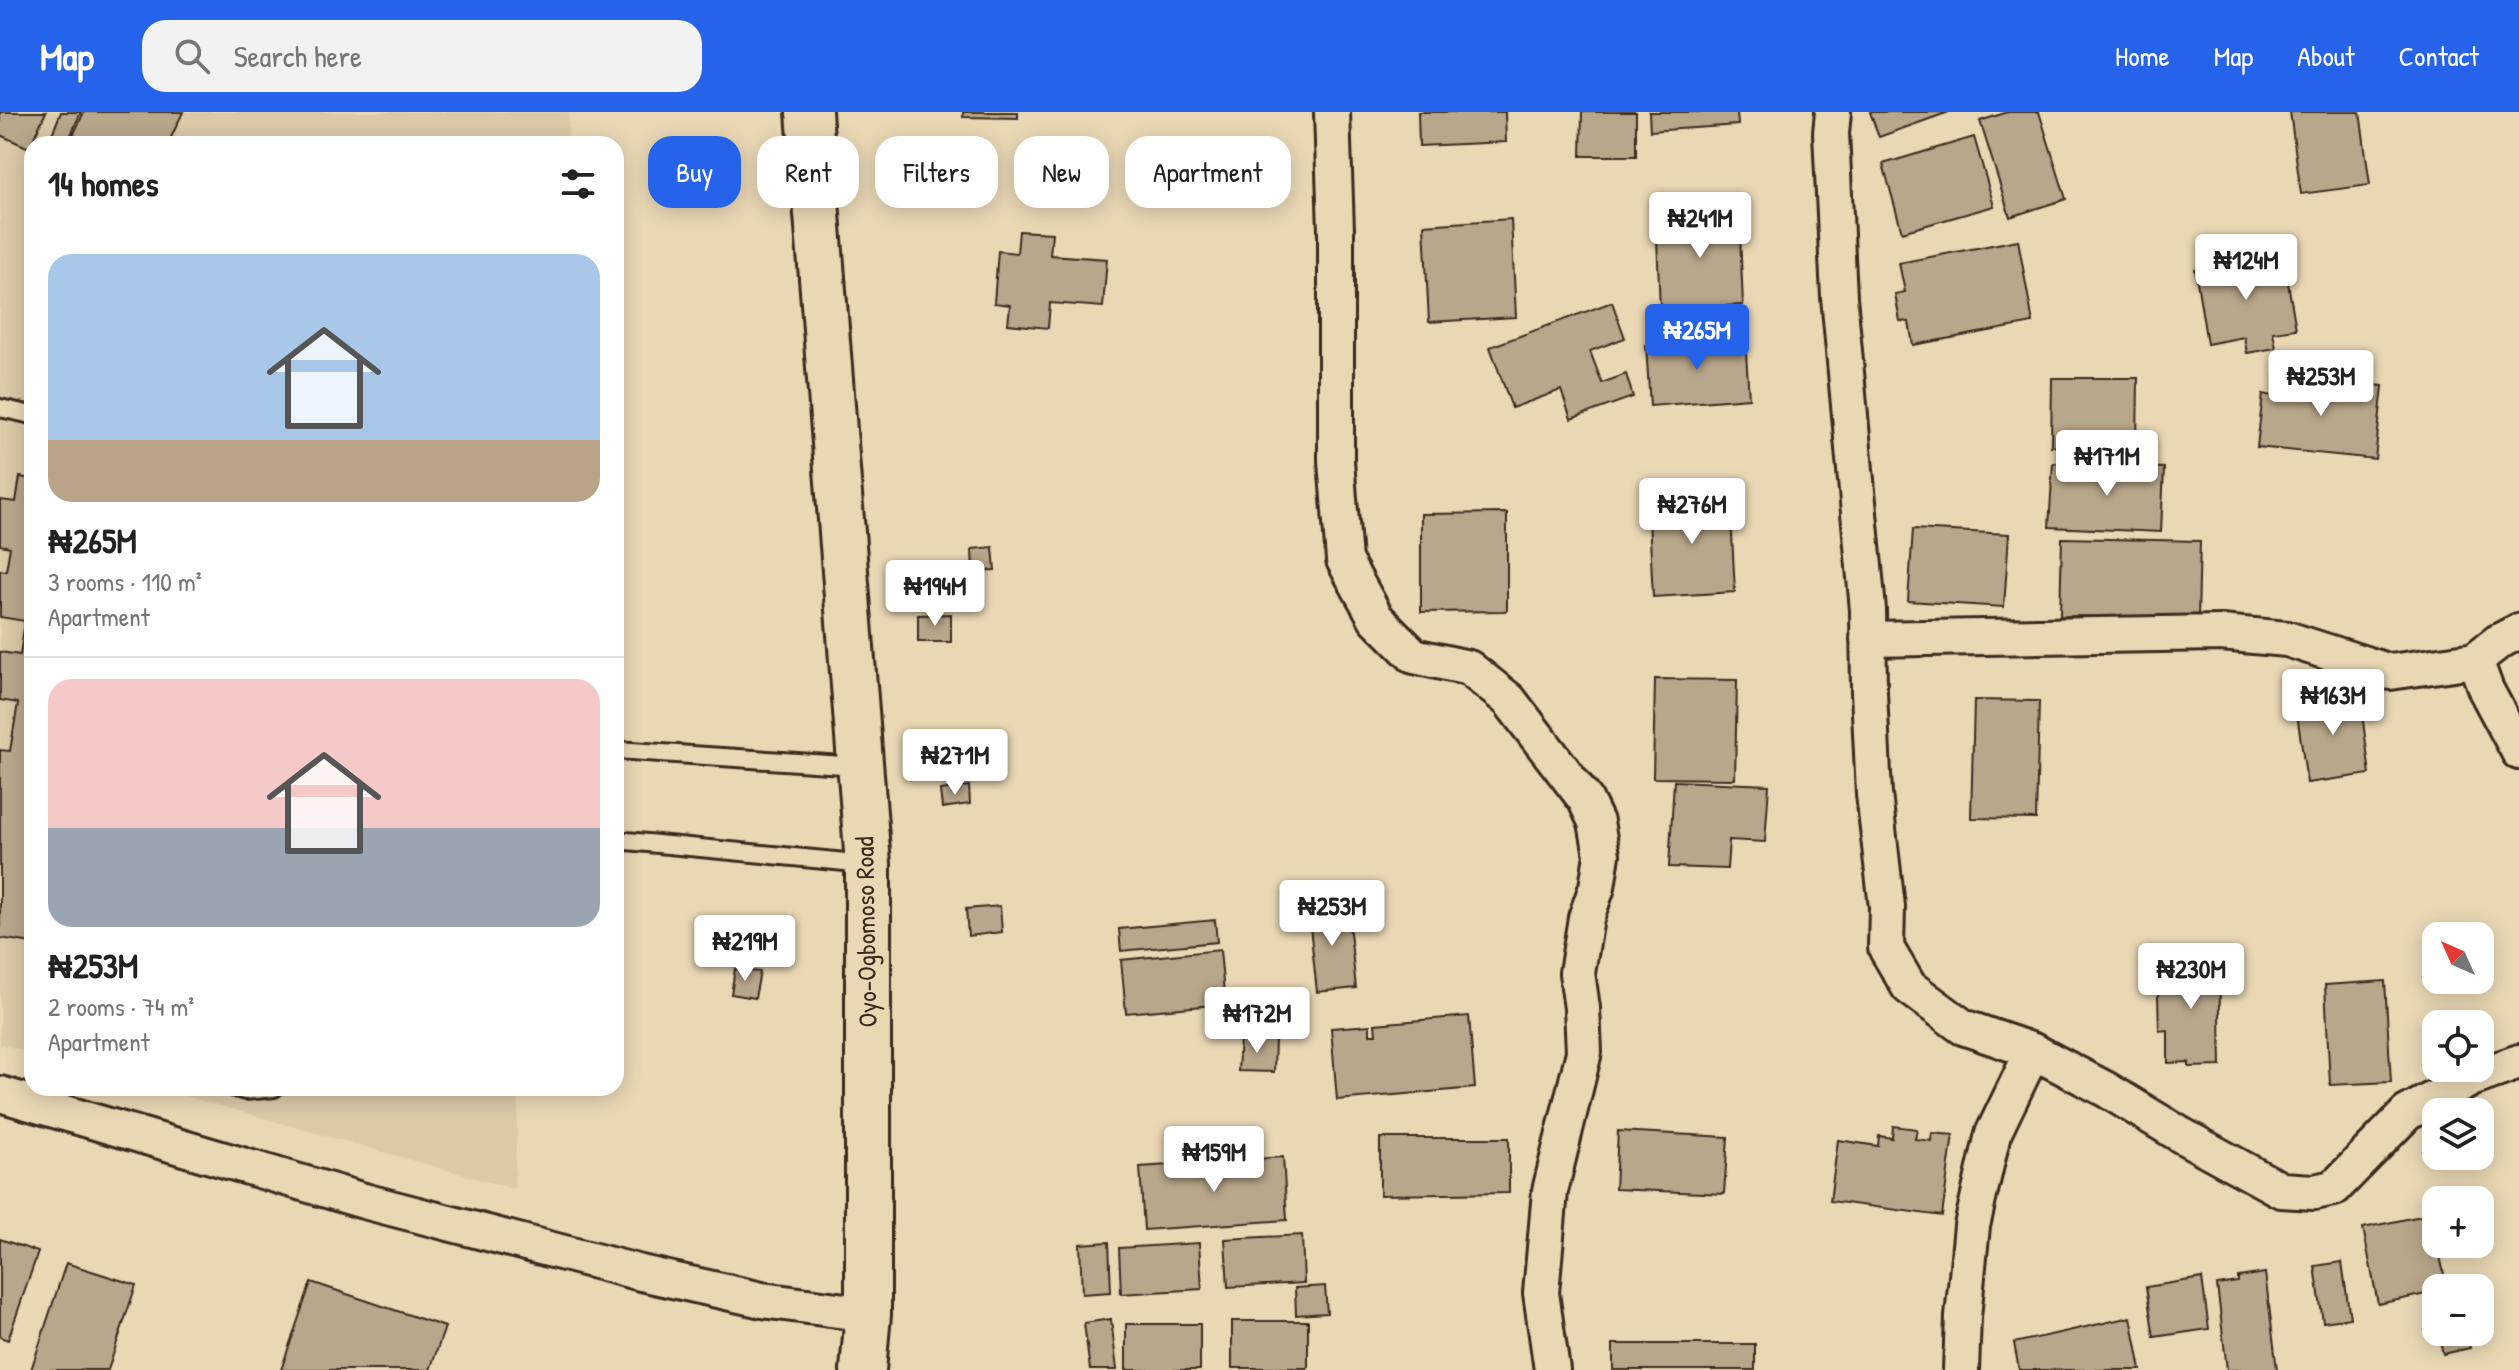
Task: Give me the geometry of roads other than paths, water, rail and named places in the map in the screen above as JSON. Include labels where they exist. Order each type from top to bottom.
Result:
[{"type":"highway","name":"Oyo-Ogbomoso Road","points":[[809,112],[868,864],[868,1314],[863,1370]]},
{"type":"street","points":[[1332,112],[1336,231],[1336,461],[1344,560],[1376,618],[1414,656],[1469,668],[1509,700],[1585,799],[1596,822],[1602,855],[1597,887],[1586,918],[1577,973],[1584,1052],[1550,1191],[1541,1293],[1552,1370]]},
{"type":"street","points":[[1833,112],[1831,133],[1839,297],[1868,610],[1874,794],[1887,907],[1886,948],[1909,987],[1963,1027],[2033,1051],[2281,1190],[2314,1192],[2334,1188],[2407,1113],[2471,1079],[2519,1062]]},
{"type":"street","points":[[1868,639],[2221,633],[2287,639],[2390,672],[2475,660],[2519,631]]},
{"type":"street","points":[[2475,660],[2486,690],[2519,752]]},
{"type":"street","points":[[1961,1370],[1963,1317],[1979,1195],[1993,1134],[2033,1051]]},
{"type":"street","points":[[0,1094],[364,1201],[641,1273],[762,1300],[868,1314]]},
{"type":"lane","points":[[0,408],[24,413]]},
{"type":"lane","points":[[624,751],[861,766]]},
{"type":"lane","points":[[624,841],[868,864]]}]
